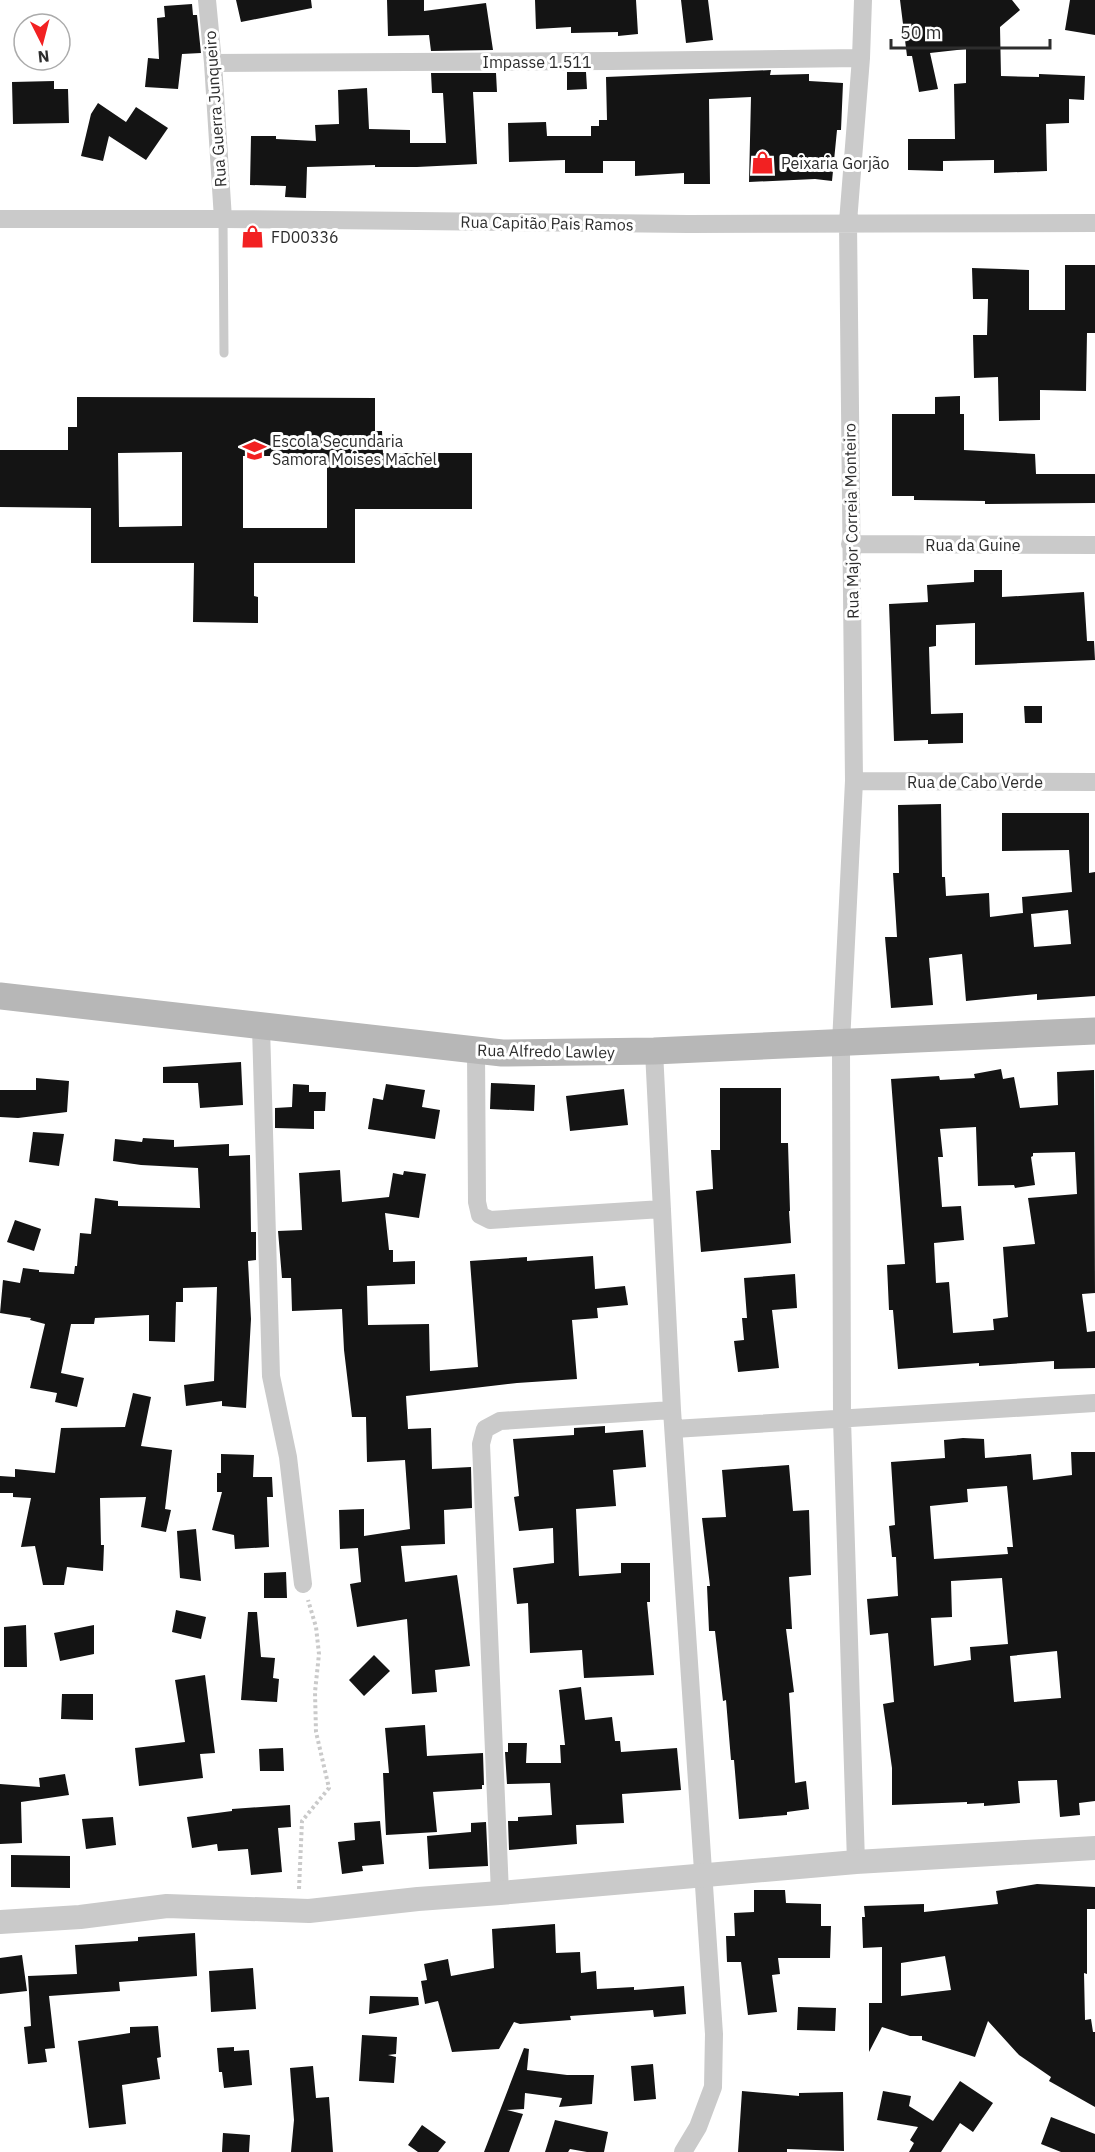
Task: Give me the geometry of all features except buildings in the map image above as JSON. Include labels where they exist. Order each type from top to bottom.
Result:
[{"type":"main road","name":"Rua Alfredo Lawley","points":[[0,996],[476,1051],[544,1054],[1095,1031]]},
{"type":"street","name":"Rua Guerra Junqueiro","points":[[207,0],[223,219]]},
{"type":"street","name":"Rua Major Correia Monteiro","points":[[856,1862],[842,1419],[841,1043],[854,781],[848,222],[861,58],[863,0]]},
{"type":"street","name":"Impasse 1.511","points":[[213,63],[861,58]]},
{"type":"street","name":"Rua Capitão Pais Ramos","points":[[0,219],[688,224],[1095,223]]},
{"type":"street","name":"Rua da Guine","points":[[850,544],[1095,545]]},
{"type":"street","name":"Rua de Cabo Verde","points":[[854,781],[1095,782]]},
{"type":"street","points":[[261,1027],[270,1376],[288,1456],[303,1584]]},
{"type":"street","points":[[476,1051],[477,1202],[480,1215],[490,1220],[662,1209]]},
{"type":"street","points":[[654,1051],[672,1410],[714,2034],[713,2087],[698,2127],[683,2152]]},
{"type":"street","points":[[674,1429],[1095,1403]]},
{"type":"street","points":[[500,1893],[481,1444],[485,1429],[500,1421],[672,1410]]},
{"type":"street","points":[[0,1922],[80,1917],[167,1906],[298,1910],[856,1862],[1095,1848]]},
{"type":"lane","points":[[223,219],[224,353]]},
{"type":"path","points":[[298,1910],[302,1821],[329,1788],[316,1732],[315,1692],[319,1654],[316,1627],[303,1584]]},
{"type":"place","name":"Peixaria Gorjão","points":[[763,163]]},
{"type":"place","name":"FD00336","points":[[253,237]]},
{"type":"place","name":"Escola Secundaria Samora Moises Machel","points":[[254,450]]}]
